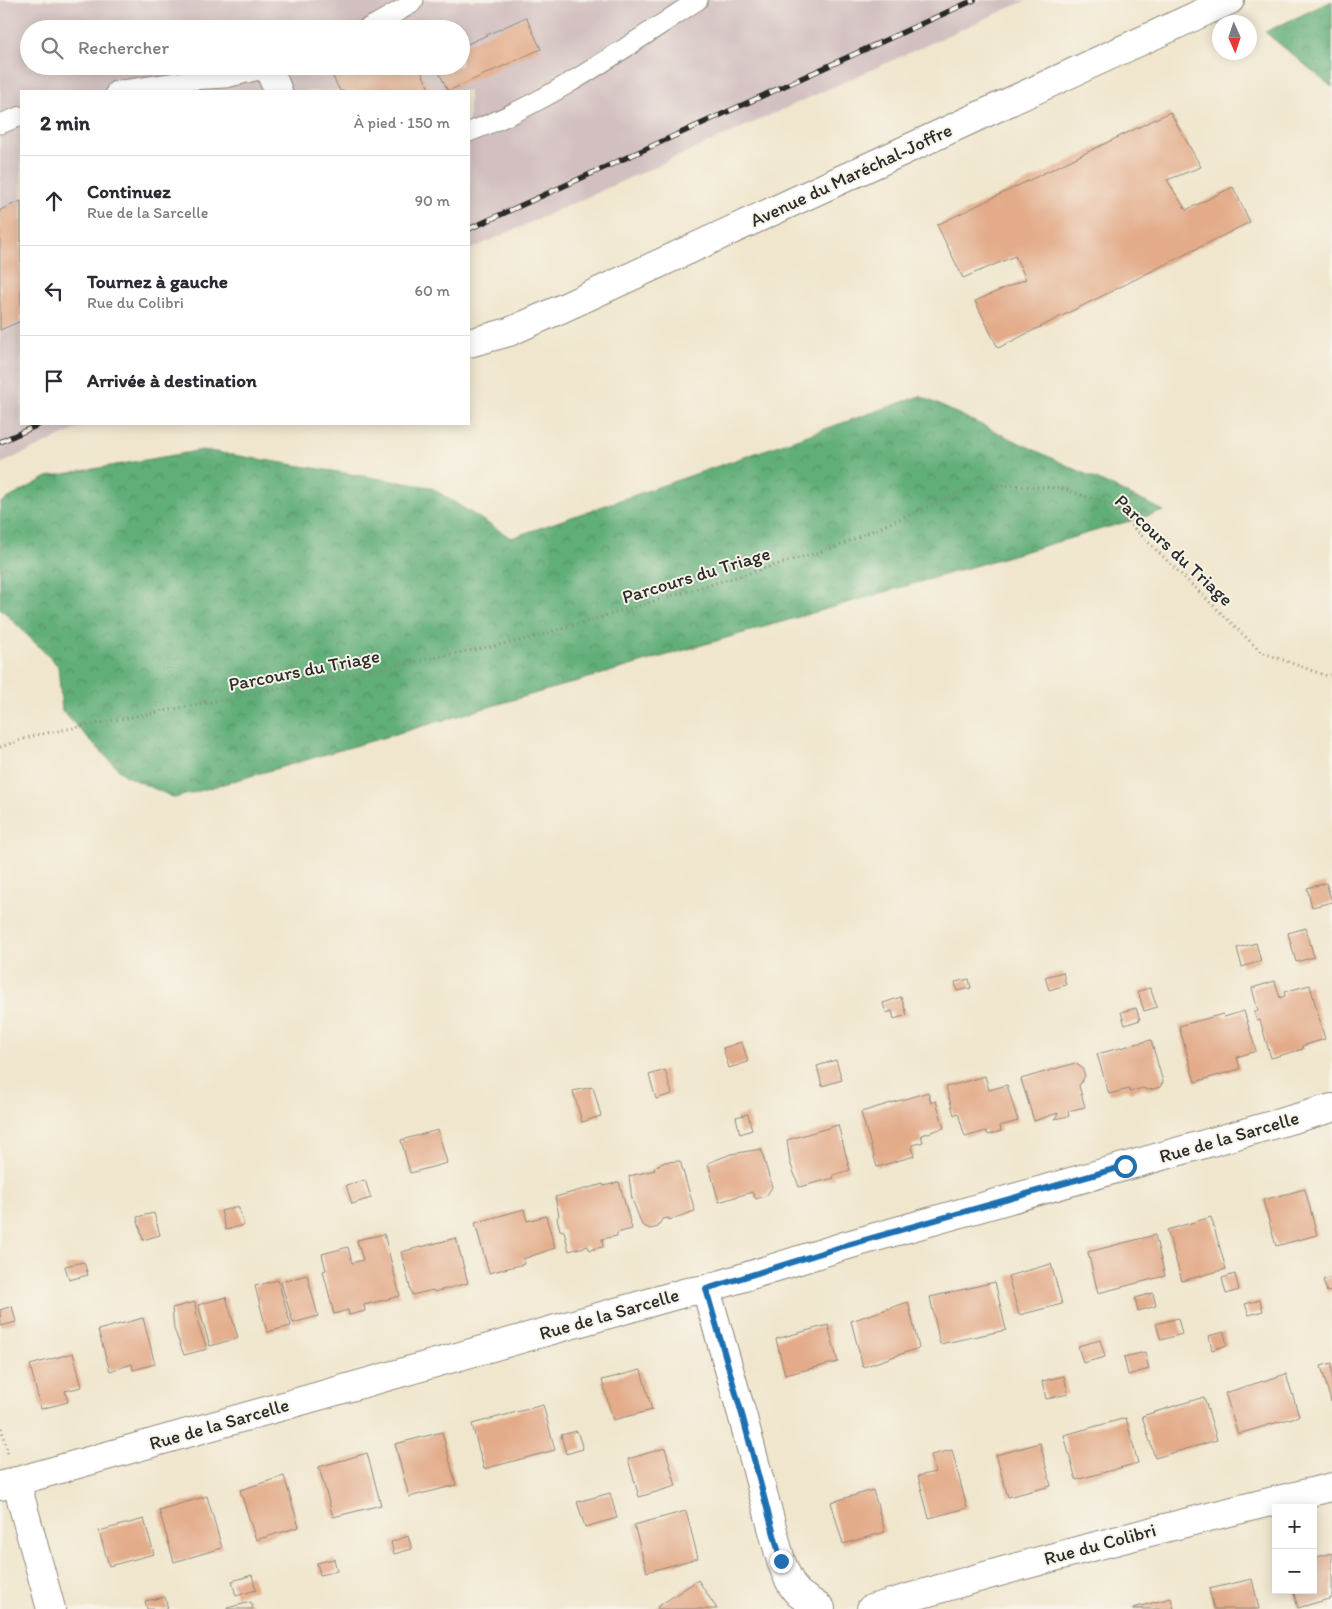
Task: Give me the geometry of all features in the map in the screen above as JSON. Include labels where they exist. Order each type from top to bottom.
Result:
[{"type":"street","name":"Avenue du Maréchal-Joffre","points":[[470,343],[508,332],[563,308],[1230,0]]},
{"type":"street","name":"Rue de la Sarcelle","points":[[8,1484],[687,1292],[706,1289],[844,1246],[1332,1108]]},
{"type":"street","points":[[706,1289],[781,1561],[797,1592],[821,1609]]},
{"type":"street","points":[[8,1484],[51,1609]]},
{"type":"street","name":"Rue du Colibri","points":[[871,1609],[943,1587],[1173,1524],[1332,1487]]},
{"type":"lane","points":[[383,20],[411,4],[414,0]]},
{"type":"lane","points":[[470,132],[524,108],[581,76],[689,3]]},
{"type":"lane","points":[[123,90],[191,80],[274,75]]},
{"type":"lane","points":[[0,124],[20,116]]},
{"type":"path","name":"Parcours du Triage","points":[[0,747],[36,734],[195,705],[524,640],[833,548],[980,484],[1060,488],[1108,503],[1261,652],[1327,676],[1332,675]]},
{"type":"shaded area","points":[[0,0],[1027,0],[470,250],[470,90],[20,90],[20,425],[86,425],[0,464]]},
{"type":"green space","points":[[1332,1],[1332,87],[1265,32]]},
{"type":"green space","points":[[920,396],[1164,511],[175,798],[124,775],[62,711],[58,666],[0,608],[0,503],[47,477],[203,450],[430,487],[511,538]]},
{"type":"building","points":[[526,17],[541,49],[448,90],[440,75],[470,75],[470,43]]},
{"type":"building","points":[[332,75],[423,75],[429,89],[426,90],[340,90]]},
{"type":"building","points":[[1170,112],[1201,167],[1167,180],[1186,210],[1233,187],[1250,222],[998,348],[975,301],[1026,279],[1015,256],[963,278],[937,225]]},
{"type":"building","points":[[20,201],[20,321],[0,330],[0,210]]},
{"type":"building","points":[[1326,883],[1332,902],[1312,907],[1307,888]]},
{"type":"building","points":[[1306,928],[1314,957],[1296,962],[1288,933]]},
{"type":"building","points":[[1256,943],[1261,961],[1242,967],[1237,948]]},
{"type":"building","points":[[1063,972],[1066,985],[1049,990],[1045,977]]},
{"type":"building","points":[[969,979],[971,988],[957,991],[955,982]]},
{"type":"building","points":[[1275,981],[1280,998],[1285,996],[1284,992],[1310,985],[1325,1039],[1302,1046],[1303,1049],[1271,1058],[1260,1020],[1257,1021],[1254,1011],[1258,1011],[1252,988]]},
{"type":"building","points":[[1150,988],[1157,1007],[1144,1011],[1138,991]]},
{"type":"building","points":[[901,997],[907,1015],[894,1019],[892,1011],[886,1013],[883,1003]]},
{"type":"building","points":[[1136,1008],[1140,1020],[1125,1025],[1121,1012]]},
{"type":"building","points":[[1244,1011],[1256,1051],[1237,1057],[1240,1069],[1195,1082],[1179,1026],[1223,1014],[1224,1017]]},
{"type":"building","points":[[1151,1040],[1163,1082],[1160,1087],[1149,1090],[1142,1088],[1130,1092],[1129,1089],[1109,1094],[1097,1054]]},
{"type":"building","points":[[742,1042],[748,1062],[729,1068],[723,1048]]},
{"type":"building","points":[[836,1060],[842,1080],[822,1086],[817,1066]]},
{"type":"building","points":[[1075,1063],[1082,1068],[1085,1076],[1079,1086],[1085,1107],[1068,1111],[1069,1116],[1055,1119],[1058,1113],[1034,1121],[1021,1079]]},
{"type":"building","points":[[665,1070],[672,1094],[656,1099],[649,1075]]},
{"type":"building","points":[[985,1076],[989,1090],[1007,1085],[1018,1121],[1000,1126],[1001,1131],[988,1135],[986,1131],[965,1137],[958,1113],[954,1115],[946,1087]]},
{"type":"building","points":[[593,1087],[601,1116],[582,1122],[573,1091]]},
{"type":"building","points":[[928,1092],[931,1103],[936,1101],[944,1128],[921,1135],[923,1142],[912,1145],[914,1156],[877,1167],[861,1112]]},
{"type":"building","points":[[748,1114],[752,1130],[740,1134],[736,1117]]},
{"type":"building","points":[[838,1125],[850,1170],[833,1175],[834,1178],[799,1187],[790,1162],[787,1140]]},
{"type":"building","points":[[438,1130],[447,1163],[410,1173],[401,1140]]},
{"type":"building","points":[[761,1149],[772,1187],[767,1195],[756,1199],[752,1192],[719,1202],[708,1163],[731,1154]]},
{"type":"building","points":[[680,1161],[695,1211],[669,1220],[669,1218],[662,1219],[658,1227],[650,1229],[642,1225],[632,1199],[629,1176],[655,1170],[654,1167],[665,1162]]},
{"type":"building","points":[[365,1180],[371,1198],[352,1204],[346,1185]]},
{"type":"building","points":[[619,1182],[632,1229],[617,1233],[617,1236],[602,1239],[603,1247],[589,1250],[588,1246],[569,1251],[564,1231],[560,1230],[555,1197],[603,1184],[604,1186]]},
{"type":"building","points":[[1305,1189],[1317,1235],[1276,1246],[1263,1200]]},
{"type":"building","points":[[238,1206],[244,1225],[226,1230],[221,1211]]},
{"type":"building","points":[[524,1209],[527,1221],[546,1216],[555,1248],[523,1259],[524,1264],[489,1273],[475,1223]]},
{"type":"building","points":[[154,1213],[160,1235],[143,1240],[137,1217]]},
{"type":"building","points":[[1211,1217],[1226,1269],[1182,1281],[1167,1230]]},
{"type":"building","points":[[384,1234],[400,1296],[364,1305],[365,1311],[349,1315],[348,1310],[334,1314],[323,1271],[326,1270],[322,1254],[348,1247],[352,1263],[363,1260],[357,1240]]},
{"type":"building","points":[[1155,1235],[1165,1276],[1098,1293],[1088,1252]]},
{"type":"building","points":[[456,1238],[468,1283],[434,1292],[433,1290],[412,1295],[401,1252]]},
{"type":"building","points":[[84,1262],[88,1275],[69,1280],[65,1266]]},
{"type":"building","points":[[1051,1264],[1062,1304],[1019,1315],[1008,1276]]},
{"type":"building","points":[[1235,1274],[1239,1290],[1226,1294],[1222,1278]]},
{"type":"building","points":[[307,1275],[318,1316],[293,1323],[281,1282]]},
{"type":"building","points":[[1332,1277],[1332,1291],[1327,1292],[1323,1280]]},
{"type":"building","points":[[278,1280],[291,1326],[267,1332],[255,1286]]},
{"type":"building","points":[[995,1282],[1006,1330],[940,1344],[930,1297]]},
{"type":"building","points":[[1153,1293],[1156,1306],[1138,1311],[1135,1298]]},
{"type":"building","points":[[226,1297],[238,1338],[210,1346],[198,1305]]},
{"type":"building","points":[[1260,1300],[1263,1311],[1249,1315],[1245,1304]]},
{"type":"building","points":[[195,1302],[198,1324],[207,1349],[184,1355],[174,1329],[172,1308]]},
{"type":"building","points":[[908,1302],[919,1348],[863,1367],[851,1321]]},
{"type":"building","points":[[12,1306],[16,1322],[1,1326],[0,1310]]},
{"type":"building","points":[[143,1318],[155,1364],[133,1370],[132,1364],[110,1371],[98,1330]]},
{"type":"building","points":[[1178,1318],[1182,1334],[1161,1340],[1156,1324]]},
{"type":"building","points":[[828,1325],[838,1362],[785,1375],[776,1339]]},
{"type":"building","points":[[1224,1332],[1227,1345],[1212,1350],[1209,1336]]},
{"type":"building","points":[[1100,1340],[1105,1357],[1083,1363],[1078,1346]]},
{"type":"building","points":[[1145,1352],[1149,1369],[1128,1375],[1124,1357]]},
{"type":"building","points":[[73,1353],[82,1387],[65,1391],[68,1402],[41,1409],[30,1365]]},
{"type":"building","points":[[1332,1363],[1332,1402],[1331,1402],[1321,1366]]},
{"type":"building","points":[[641,1370],[652,1410],[613,1420],[602,1380]]},
{"type":"building","points":[[1286,1374],[1299,1416],[1238,1434],[1225,1393]]},
{"type":"building","points":[[1064,1376],[1068,1394],[1046,1399],[1042,1381]]},
{"type":"building","points":[[1204,1397],[1217,1440],[1155,1458],[1142,1416]]},
{"type":"building","points":[[543,1405],[555,1450],[484,1469],[472,1424]]},
{"type":"building","points":[[1126,1418],[1138,1463],[1076,1480],[1064,1435]]},
{"type":"building","points":[[577,1431],[583,1449],[566,1454],[561,1435]]},
{"type":"building","points":[[442,1432],[456,1485],[409,1497],[395,1444]]},
{"type":"building","points":[[1040,1443],[1051,1486],[1008,1497],[996,1455]]},
{"type":"building","points":[[665,1448],[676,1486],[639,1497],[628,1459]]},
{"type":"building","points":[[952,1450],[967,1508],[929,1518],[918,1476],[935,1472],[931,1455]]},
{"type":"building","points":[[367,1453],[381,1505],[333,1517],[319,1467]]},
{"type":"building","points":[[284,1476],[299,1527],[256,1540],[240,1490]]},
{"type":"building","points":[[873,1490],[885,1532],[843,1544],[831,1502]]},
{"type":"building","points":[[610,1493],[617,1518],[585,1527],[577,1502]]},
{"type":"building","points":[[207,1496],[222,1548],[174,1562],[159,1510]]},
{"type":"building","points":[[686,1511],[698,1558],[647,1572],[634,1525]]},
{"type":"building","points":[[144,1519],[154,1554],[109,1566],[99,1531]]},
{"type":"building","points":[[408,1536],[412,1549],[394,1554],[391,1542]]},
{"type":"building","points":[[1332,1553],[1332,1598],[1298,1608],[1294,1594],[1317,1594],[1317,1557]]},
{"type":"building","points":[[334,1559],[337,1571],[320,1575],[317,1563]]},
{"type":"building","points":[[252,1575],[256,1590],[236,1596],[232,1581]]},
{"type":"building","points":[[1252,1579],[1259,1609],[1214,1609],[1209,1589]]},
{"type":"building","points":[[698,1580],[717,1609],[658,1609],[657,1607]]},
{"type":"building","points":[[165,1597],[168,1609],[147,1609],[145,1601]]},
{"type":"building","points":[[1171,1598],[1174,1609],[1133,1609],[1133,1608]]},
{"type":"building","points":[[251,1602],[253,1609],[227,1609],[227,1608]]},
{"type":"railway","points":[[470,229],[974,0]]},
{"type":"railway","points":[[0,442],[38,425]]},
{"type":"route","points":[[781,1561],[706,1289],[844,1246],[1125,1166]]}]
